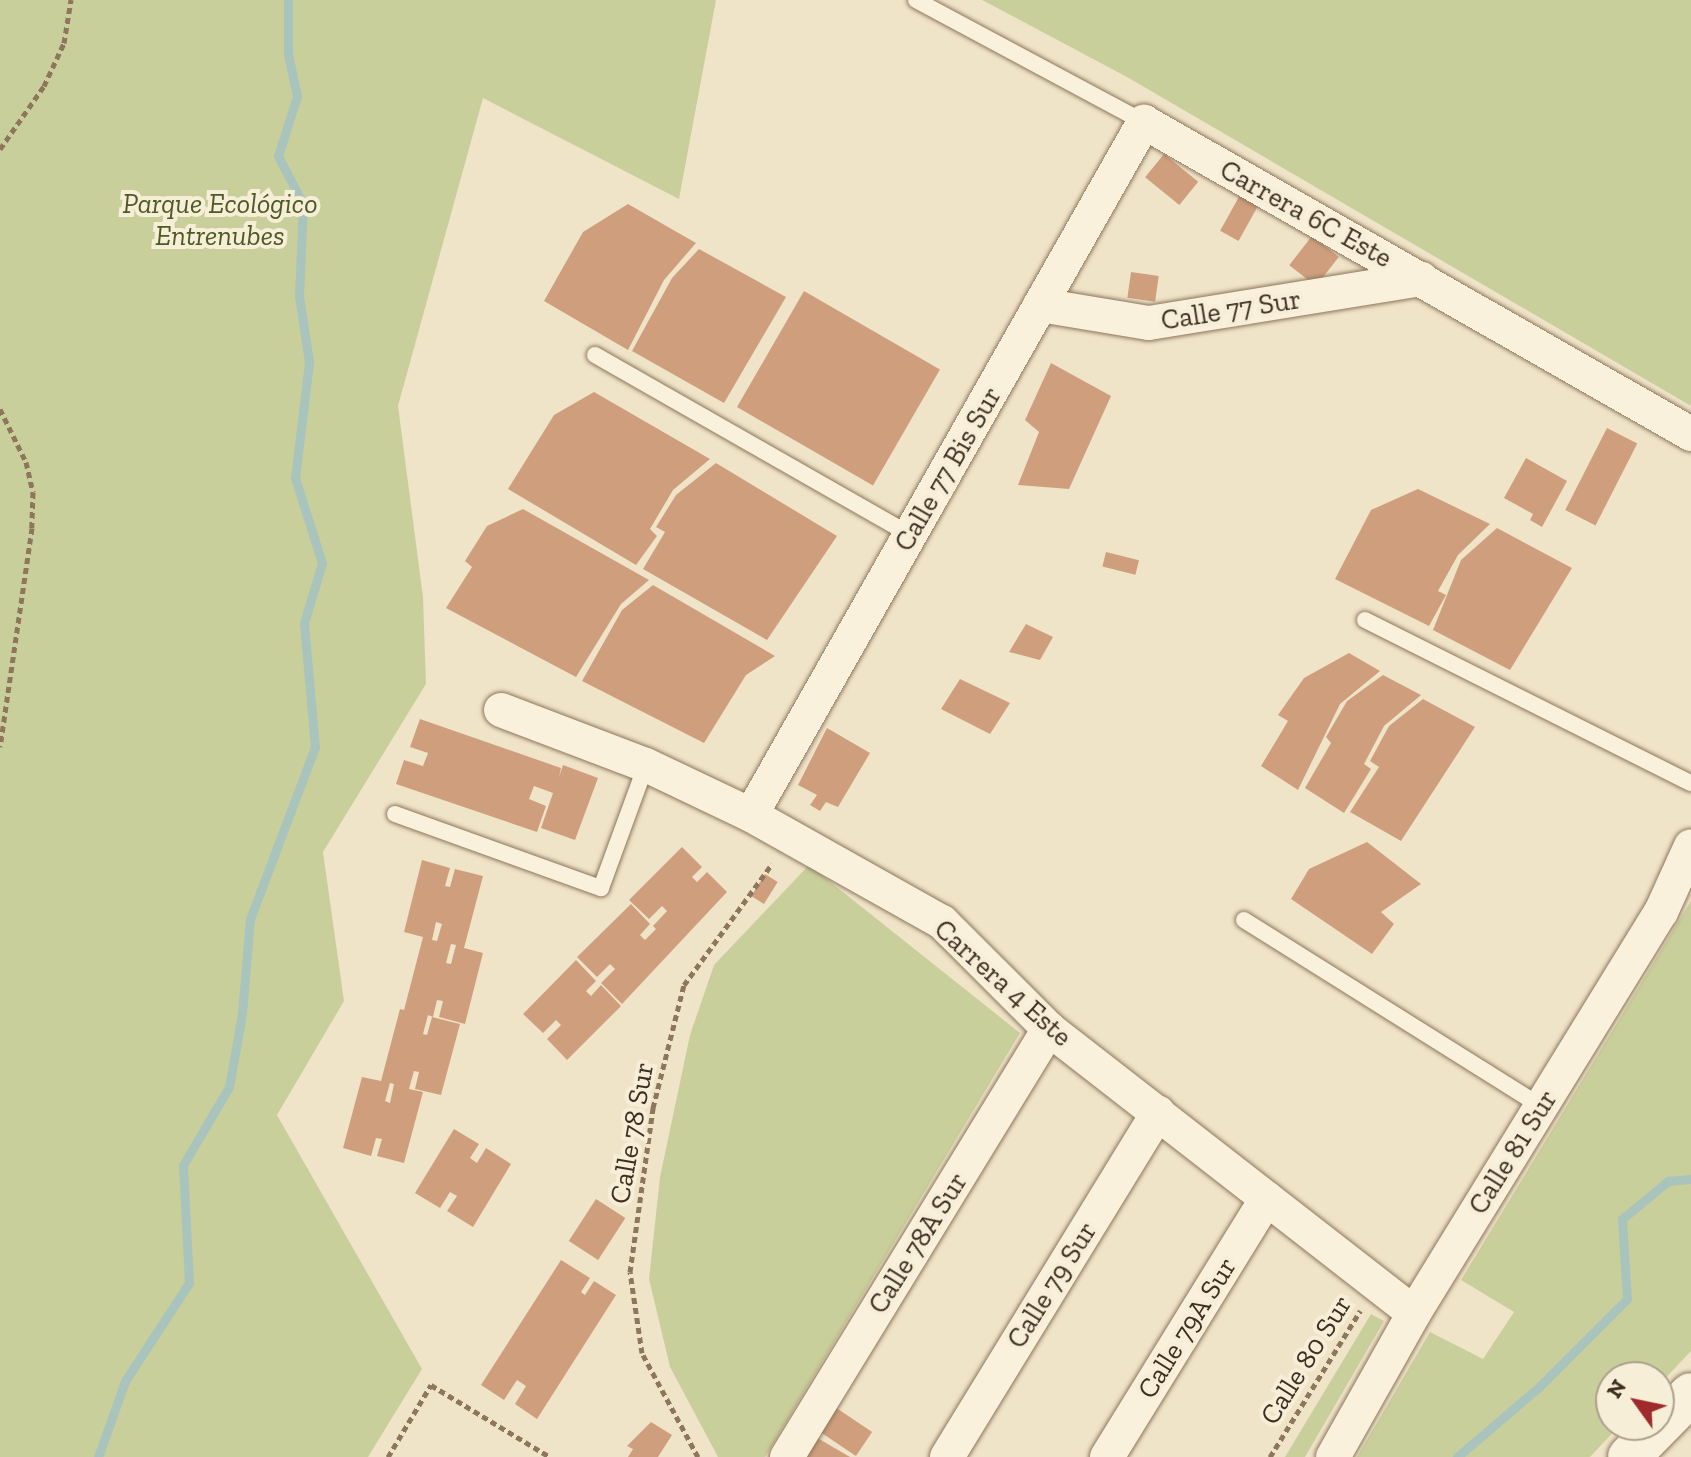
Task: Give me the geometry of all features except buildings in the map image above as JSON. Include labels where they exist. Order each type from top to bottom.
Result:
[{"type":"street","name":"Carrera 6C Este","points":[[1144,122],[1691,434]]},
{"type":"street","name":"Calle 77 Bis Sur","points":[[751,815],[1144,122]]},
{"type":"street","name":"Calle 77 Sur","points":[[1040,305],[1149,323],[1421,279]]},
{"type":"street","name":"Carrera 4 Este","points":[[501,710],[646,765],[751,815],[942,922],[1049,1029],[1414,1313]]},
{"type":"street","name":"Calle 81 Sur","points":[[1333,1457],[1414,1313],[1661,912],[1691,846]]},
{"type":"street","name":"Calle 78A Sur","points":[[787,1457],[1049,1029]]},
{"type":"street","name":"Calle 79 Sur","points":[[947,1457],[1158,1113]]},
{"type":"street","name":"Calle 79A Sur","points":[[1107,1457],[1267,1198]]},
{"type":"street","points":[[1629,1457],[1689,1400]]},
{"type":"lane","name":"Carrera 6C Este","points":[[916,0],[1144,122]]},
{"type":"lane","points":[[595,355],[910,535]]},
{"type":"lane","points":[[1365,620],[1691,783]]},
{"type":"lane","points":[[395,814],[601,888],[646,765]]},
{"type":"lane","points":[[1244,920],[1542,1107]]},
{"type":"path","points":[[0,149],[44,86],[64,43],[71,0]]},
{"type":"path","points":[[0,409],[26,462],[33,492],[32,528],[0,747]]},
{"type":"path","name":"Calle 78 Sur","points":[[698,1457],[654,1383],[634,1307],[630,1272],[653,1108],[684,985],[790,837]]},
{"type":"path","name":"Calle 80 Sur","points":[[1270,1457],[1377,1284]]},
{"type":"path","points":[[388,1457],[431,1385],[538,1454],[550,1457]]},
{"type":"green space","name":"Parque Ecológico Entrenubes","points":[[0,0],[716,0],[679,199],[483,98],[398,406],[423,597],[426,684],[323,852],[344,1001],[277,1115],[422,1369],[368,1457],[0,1457]]},
{"type":"green space","points":[[982,0],[1691,0],[1691,406],[1127,77]]},
{"type":"green space","points":[[809,865],[1020,1033],[765,1457],[718,1457],[670,1367],[649,1279],[660,1177],[690,1035],[714,965]]},
{"type":"green space","points":[[1691,901],[1691,1351],[1675,1368],[1675,1361],[1595,1361],[1595,1441],[1605,1441],[1590,1457],[1357,1457],[1430,1332],[1483,1359],[1514,1312],[1461,1280]]},
{"type":"green space","points":[[1371,1314],[1384,1321],[1305,1457],[1285,1457]]},
{"type":"waterway","points":[[98,1457],[125,1381],[189,1283],[183,1165],[229,1087],[242,1014],[250,919],[315,747],[304,623],[322,563],[295,478],[309,362],[299,296],[303,204],[278,156],[297,96],[288,54],[288,0]]},
{"type":"waterway","points":[[1457,1457],[1539,1387],[1627,1299],[1622,1219],[1668,1181],[1691,1179]]}]
